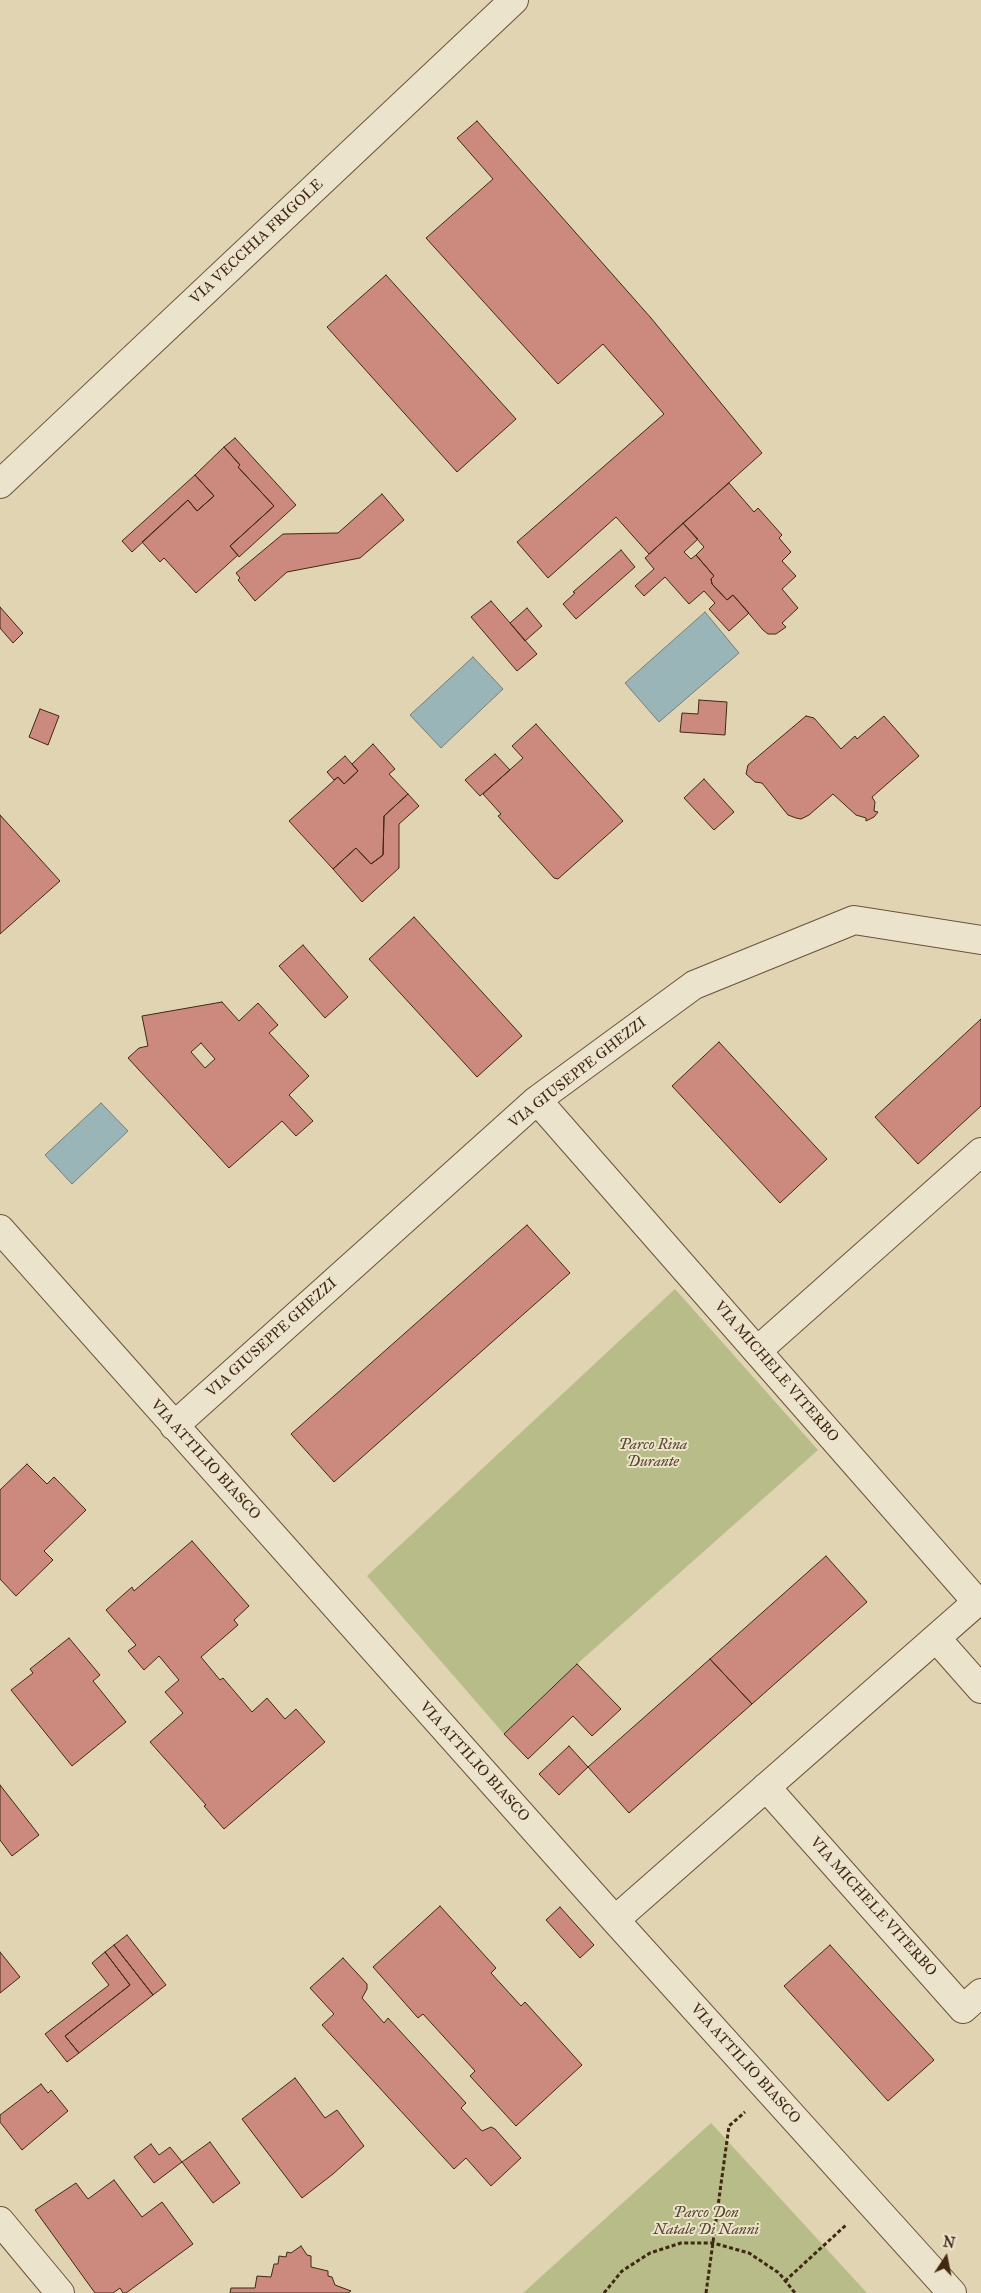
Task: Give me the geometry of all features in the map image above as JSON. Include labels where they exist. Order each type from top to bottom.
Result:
[{"type":"street","name":"VIA VECCHIA FRIGOLE","points":[[0,484],[514,0]]},
{"type":"street","name":"VIA GIUSEPPE GHEZZI","points":[[174,1426],[538,1100],[694,985],[854,920],[981,940]]},
{"type":"street","name":"VIA MICHELE VITERBO","points":[[538,1100],[757,1351],[979,1600],[616,1920]]},
{"type":"street","points":[[757,1351],[981,1152]]},
{"type":"street","name":"VIA ATTILIO BIASCO","points":[[0,1229],[174,1426],[952,2293]]},
{"type":"street","points":[[936,1638],[981,1689]]},
{"type":"street","name":"VIA MICHELE VITERBO","points":[[766,1787],[963,2009],[981,1993]]},
{"type":"street","points":[[0,2222],[60,2293]]},
{"type":"path","points":[[706,2293],[729,2126],[745,2112]]},
{"type":"path","points":[[785,2281],[846,2225]]},
{"type":"path","points":[[604,2293],[622,2271],[650,2253],[680,2243],[713,2243],[748,2252],[779,2273],[795,2293]]},
{"type":"green space","name":"Parco Rina Durante","points":[[675,1289],[818,1450],[577,1664],[504,1734],[367,1576]]},
{"type":"green space","name":"Parco Don Natale Di Nanni","points":[[711,2123],[867,2293],[523,2293]]},
{"type":"water","points":[[705,612],[739,653],[659,722],[625,683]]},
{"type":"water","points":[[473,657],[503,689],[441,748],[410,715]]},
{"type":"water","points":[[101,1103],[128,1131],[72,1184],[45,1155]]},
{"type":"building","points":[[477,121],[651,318],[762,453],[649,554],[616,517],[548,578],[517,542],[664,414],[603,344],[558,384],[426,238],[493,179],[457,138]]},
{"type":"building","points":[[386,275],[516,419],[457,472],[327,327]]},
{"type":"building","points":[[235,438],[296,505],[239,557],[230,546],[274,506],[238,467],[240,465],[224,447]]},
{"type":"building","points":[[224,447],[240,465],[238,467],[274,506],[230,546],[238,555],[196,593],[164,558],[160,562],[142,542],[188,500],[197,511],[214,496],[195,475]]},
{"type":"building","points":[[195,475],[214,496],[197,511],[188,500],[132,552],[122,541]]},
{"type":"building","points":[[729,483],[754,512],[758,508],[782,535],[779,538],[791,552],[782,561],[796,576],[782,589],[798,608],[782,623],[786,627],[776,634],[768,634],[733,595],[727,600],[712,584],[711,579],[714,576],[696,555],[704,547],[683,523]]},
{"type":"building","points":[[382,494],[404,520],[360,558],[287,572],[255,601],[238,580],[240,578],[236,573],[283,534],[338,533]]},
{"type":"building","points":[[683,523],[698,539],[684,552],[691,559],[696,555],[714,576],[711,579],[712,584],[727,600],[733,595],[749,613],[729,631],[709,609],[715,603],[704,591],[689,604],[665,577],[644,596],[635,586],[654,569],[645,558]]},
{"type":"building","points":[[621,550],[635,567],[576,619],[563,604],[575,593],[573,592]]},
{"type":"building","points":[[491,601],[537,654],[517,671],[471,617]]},
{"type":"building","points":[[0,607],[23,633],[13,643],[0,628]]},
{"type":"building","points":[[527,608],[542,626],[525,641],[510,623]]},
{"type":"building","points":[[699,700],[727,702],[725,735],[680,732],[682,713],[698,714]]},
{"type":"building","points":[[40,709],[59,716],[48,745],[29,737]]},
{"type":"building","points":[[806,716],[814,718],[841,749],[855,736],[857,739],[884,716],[919,756],[872,797],[875,802],[874,811],[878,812],[874,817],[866,821],[866,818],[856,815],[833,794],[809,815],[801,819],[796,818],[788,815],[762,783],[755,782],[746,774],[748,765]]},
{"type":"building","points":[[536,724],[623,821],[558,879],[554,878],[498,816],[501,814],[483,794],[523,758],[512,746]]},
{"type":"building","points":[[373,744],[395,769],[389,774],[408,794],[384,816],[383,855],[371,864],[356,848],[333,869],[289,821],[338,777],[344,784],[358,771],[352,764]]},
{"type":"building","points":[[495,754],[510,770],[480,796],[465,780]]},
{"type":"building","points":[[345,756],[358,771],[344,784],[338,777],[334,780],[327,772]]},
{"type":"building","points":[[704,779],[734,812],[714,830],[684,798]]},
{"type":"building","points":[[408,794],[419,806],[399,824],[399,868],[362,902],[333,869],[356,848],[371,864],[383,855],[384,816]]},
{"type":"building","points":[[0,815],[60,881],[0,934]]},
{"type":"building","points":[[414,917],[522,1036],[477,1077],[369,959]]},
{"type":"building","points":[[303,945],[348,997],[325,1018],[279,966]]},
{"type":"building","points":[[222,1002],[239,1021],[258,1003],[278,1025],[269,1033],[309,1076],[289,1095],[313,1121],[296,1136],[282,1121],[229,1168],[128,1058],[139,1048],[148,1046],[142,1016]],"holes":[[[201,1043],[215,1059],[205,1068],[191,1052]]]},
{"type":"building","points":[[981,1019],[981,1106],[918,1164],[875,1117]]},
{"type":"building","points":[[719,1042],[827,1159],[780,1203],[672,1086]]},
{"type":"building","points":[[527,1225],[570,1273],[334,1482],[291,1434]]},
{"type":"building","points":[[27,1464],[47,1484],[54,1477],[86,1510],[44,1551],[53,1560],[16,1596],[0,1579],[0,1490]]},
{"type":"building","points":[[192,1541],[249,1606],[234,1620],[238,1625],[201,1657],[220,1680],[223,1678],[252,1712],[267,1698],[285,1719],[296,1709],[325,1742],[224,1829],[204,1806],[206,1805],[150,1742],[183,1713],[165,1692],[179,1680],[159,1656],[144,1670],[128,1651],[136,1645],[106,1610],[132,1587],[134,1591]]},
{"type":"building","points":[[826,1556],[867,1602],[752,1704],[710,1659]]},
{"type":"building","points":[[69,1638],[100,1675],[93,1681],[126,1722],[72,1766],[11,1690],[33,1673],[30,1669]]},
{"type":"building","points":[[710,1659],[752,1704],[629,1813],[588,1767]]},
{"type":"building","points":[[577,1664],[621,1709],[592,1736],[573,1716],[528,1759],[504,1734]]},
{"type":"building","points":[[569,1746],[588,1767],[559,1795],[539,1774]]},
{"type":"building","points":[[0,1785],[39,1835],[12,1856],[0,1840]]},
{"type":"building","points":[[440,1906],[496,1968],[491,1973],[521,2006],[525,2002],[582,2065],[516,2126],[470,2076],[475,2071],[423,2014],[418,2018],[373,1967]]},
{"type":"building","points":[[560,1907],[594,1945],[580,1958],[546,1920]]},
{"type":"building","points":[[127,1935],[166,1985],[153,1995],[114,1945]]},
{"type":"building","points":[[114,1945],[153,1995],[79,2053],[65,2036],[130,1985],[105,1952]]},
{"type":"building","points":[[830,1945],[934,2060],[888,2101],[784,1986]]},
{"type":"building","points":[[0,1952],[20,1977],[0,1993]]},
{"type":"building","points":[[105,1952],[130,1985],[65,2036],[79,2053],[67,2062],[45,2034],[109,1985],[92,1963]]},
{"type":"building","points":[[343,1958],[367,1984],[367,1989],[362,1998],[384,2023],[388,2018],[466,2103],[461,2108],[482,2131],[491,2127],[495,2129],[521,2158],[491,2186],[466,2158],[454,2169],[322,2025],[334,2014],[310,1988]]},
{"type":"building","points":[[295,2078],[325,2118],[337,2110],[364,2146],[333,2174],[302,2198],[242,2119]]},
{"type":"building","points":[[41,2084],[48,2093],[51,2090],[68,2111],[22,2150],[0,2122],[0,2115]]},
{"type":"building","points":[[210,2142],[240,2183],[213,2203],[182,2162]]},
{"type":"building","points":[[151,2144],[159,2155],[170,2147],[182,2162],[154,2183],[134,2157]]},
{"type":"building","points":[[114,2180],[142,2217],[162,2202],[193,2244],[126,2293],[123,2293],[120,2288],[113,2293],[95,2293],[35,2210],[76,2183],[88,2199]]},
{"type":"building","points":[[301,2246],[307,2255],[311,2256],[311,2267],[328,2271],[328,2276],[332,2277],[335,2285],[351,2291],[348,2293],[230,2293],[231,2288],[255,2288],[257,2276],[271,2277],[274,2264],[278,2264],[279,2256],[286,2257],[287,2252],[291,2253]]}]
